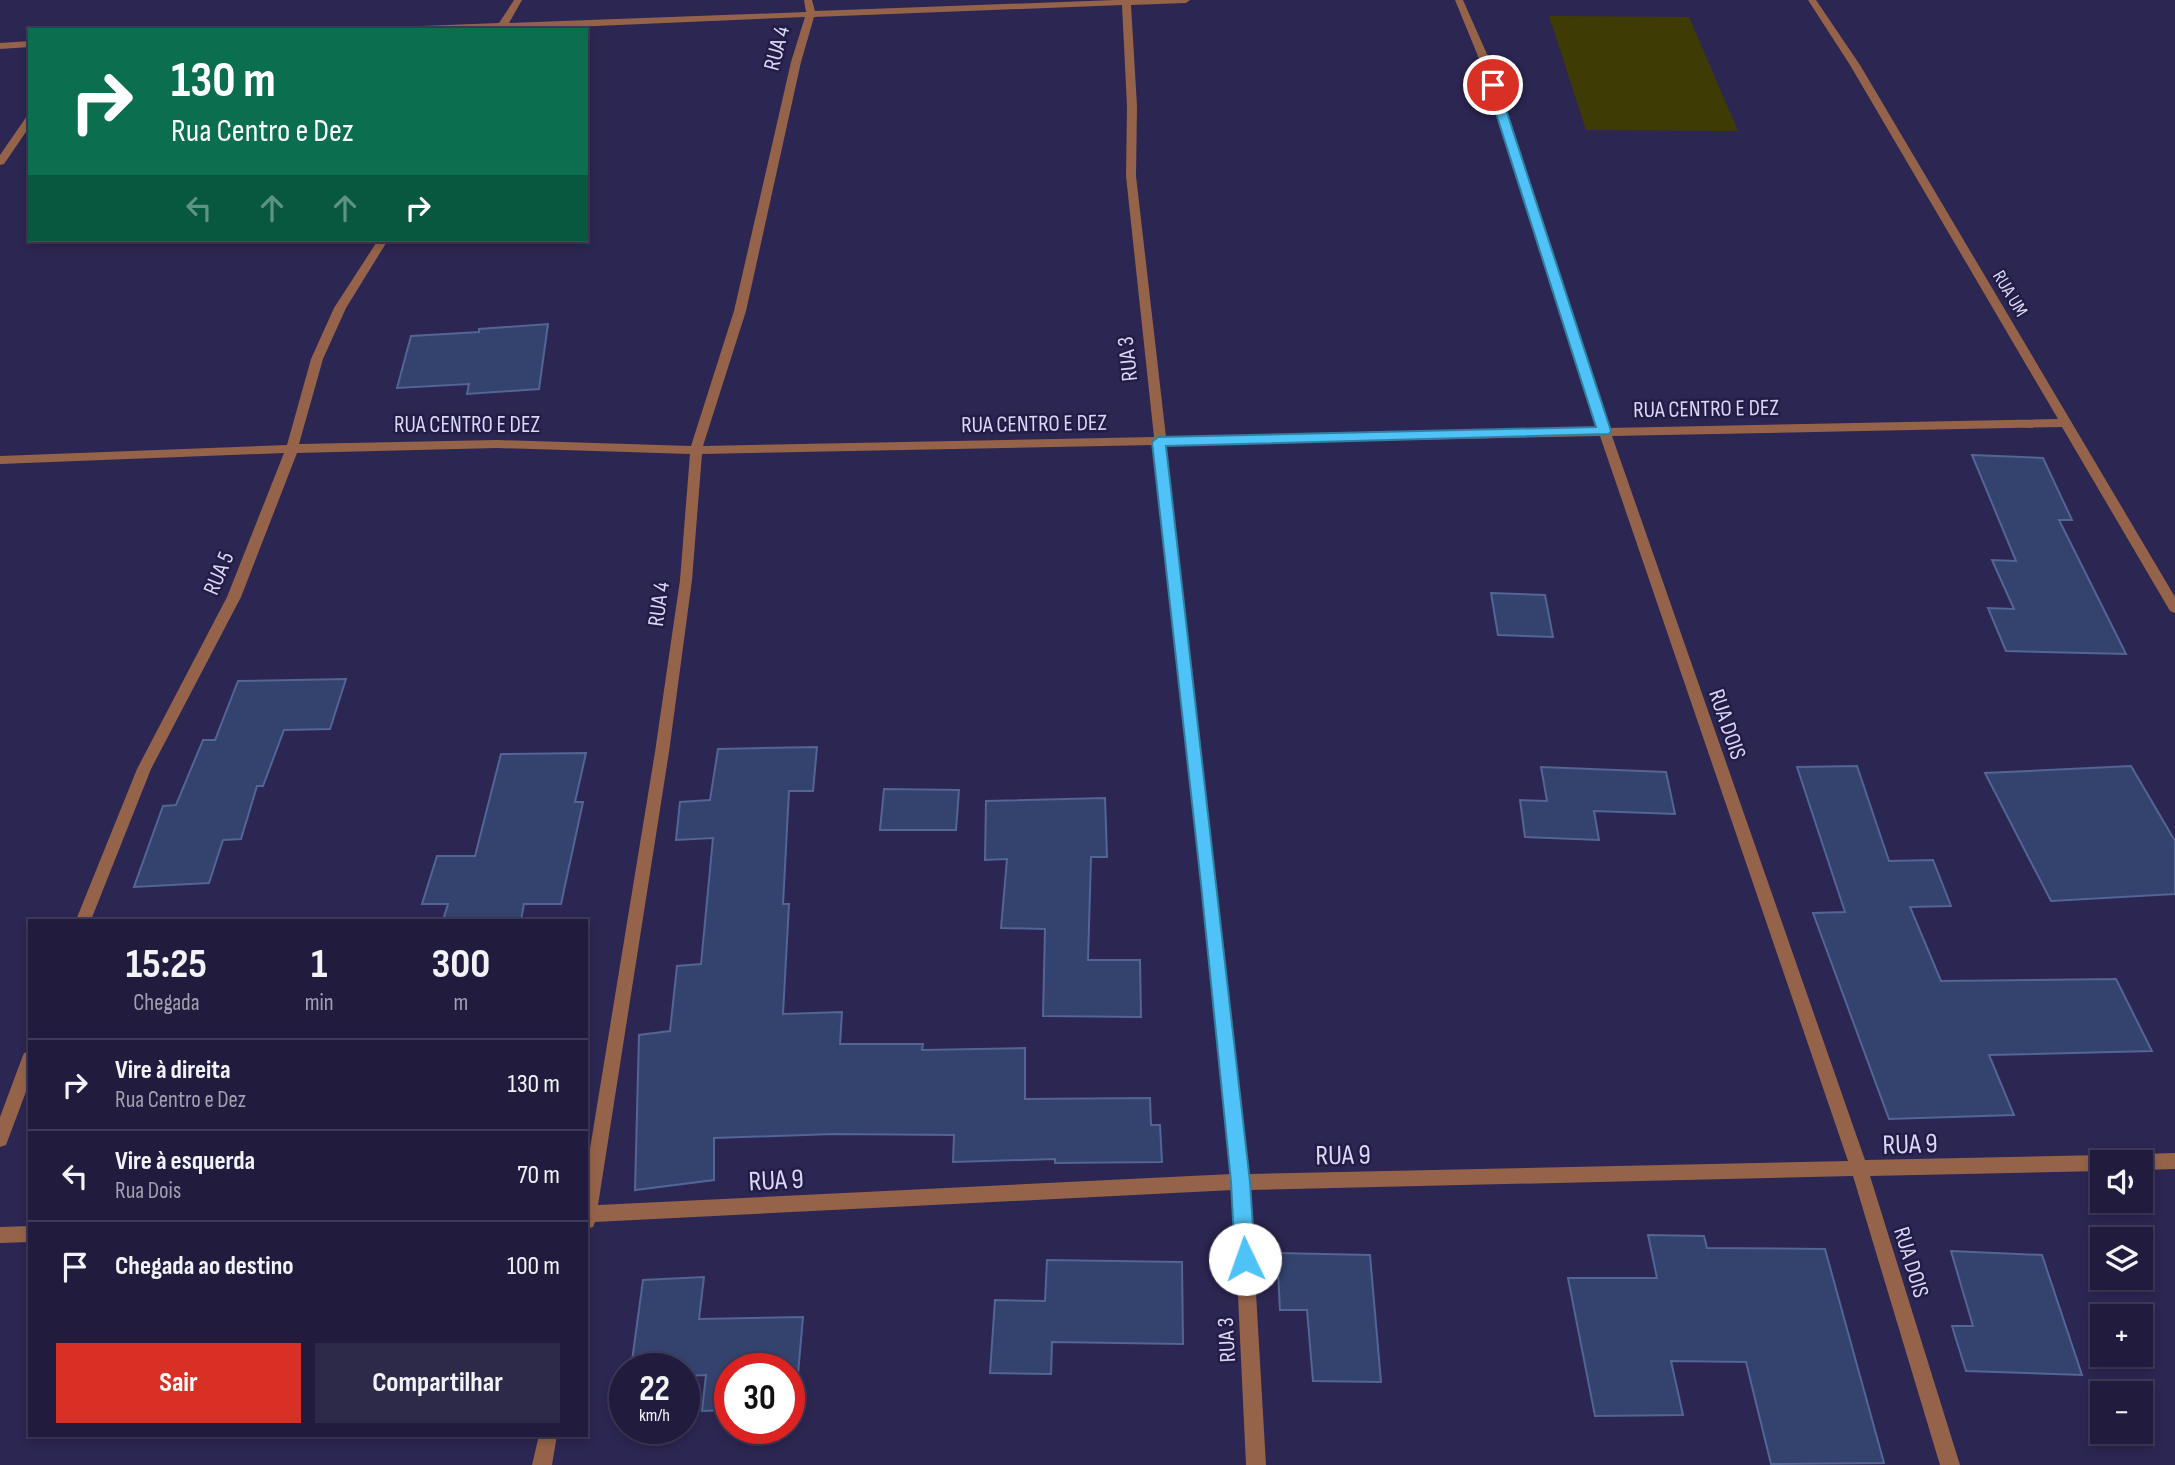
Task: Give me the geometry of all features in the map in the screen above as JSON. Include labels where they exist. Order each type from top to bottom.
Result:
[{"type":"street","points":[[501,28],[518,0]]},
{"type":"street","points":[[501,28],[809,6],[1186,0]]},
{"type":"street","name":"RUA DOIS","points":[[1459,0],[1485,61],[1604,431],[1860,1170],[1950,1465]]},
{"type":"street","name":"RUA UM","points":[[1812,0],[1855,65],[2175,608]]},
{"type":"street","name":"RUA 3","points":[[1126,1],[1132,106],[1131,176],[1241,1182],[1256,1465]]},
{"type":"street","name":"RUA 4","points":[[588,1211],[664,739],[686,580],[696,450],[740,311],[809,6]]},
{"type":"street","points":[[0,46],[28,44]]},
{"type":"street","points":[[0,162],[28,121]]},
{"type":"street","name":"RUA 5","points":[[83,919],[144,769],[234,597],[292,449],[317,359],[340,308],[382,242]]},
{"type":"street","name":"RUA CENTRO E DEZ","points":[[0,460],[497,444],[696,450],[2068,423]]},
{"type":"street","points":[[0,1139],[28,1063]]},
{"type":"street","points":[[2153,1162],[2175,1161]]},
{"type":"street","name":"RUA 9","points":[[588,1217],[1241,1182],[2090,1163]]},
{"type":"street","points":[[0,1235],[28,1234]]},
{"type":"street","points":[[542,1465],[548,1437]]},
{"type":"shaded area","points":[[1549,16],[1689,17],[1738,131],[1586,130]]},
{"type":"building","points":[[548,324],[539,389],[467,394],[469,384],[397,388],[411,336]]},
{"type":"building","points":[[1972,455],[2043,458],[2072,520],[2059,520],[2126,654],[2006,651],[1988,608],[2014,609],[1992,560],[2016,561]]},
{"type":"building","points":[[1491,593],[1545,595],[1553,637],[1498,635]]},
{"type":"building","points":[[346,679],[330,729],[284,730],[263,786],[257,786],[241,839],[223,840],[209,883],[134,887],[163,806],[176,805],[203,740],[215,740],[238,681]]},
{"type":"building","points":[[817,747],[813,791],[789,791],[783,904],[789,904],[783,1014],[842,1012],[840,1044],[923,1044],[922,1050],[1025,1048],[1025,1099],[1150,1098],[1151,1125],[1160,1125],[1162,1162],[1055,1163],[1055,1159],[953,1162],[954,1135],[834,1134],[714,1138],[714,1180],[635,1190],[639,1035],[670,1031],[677,966],[701,964],[713,838],[676,840],[680,802],[710,800],[718,749]]},
{"type":"building","points":[[586,753],[575,802],[583,802],[561,904],[524,904],[521,919],[443,919],[448,904],[422,904],[437,856],[475,856],[501,754]]},
{"type":"building","points":[[1857,766],[1889,861],[1933,860],[1951,906],[1910,907],[1941,981],[2116,979],[2152,1051],[1989,1055],[2014,1115],[1889,1119],[1813,913],[1845,912],[1797,767]]},
{"type":"building","points":[[2131,766],[2175,841],[2175,894],[2051,901],[1985,773]]},
{"type":"building","points":[[1541,767],[1666,772],[1675,814],[1594,811],[1599,840],[1525,837],[1520,800],[1547,801]]},
{"type":"building","points":[[884,789],[959,790],[956,830],[880,830]]},
{"type":"building","points":[[1105,798],[1107,857],[1091,857],[1088,960],[1140,960],[1141,1017],[1043,1016],[1045,929],[1001,928],[1007,859],[985,860],[986,801]]},
{"type":"building","points":[[1648,1235],[1704,1236],[1707,1248],[1825,1249],[1884,1463],[1771,1464],[1746,1362],[1671,1361],[1683,1415],[1595,1416],[1568,1278],[1657,1278]]},
{"type":"building","points":[[1951,1251],[2042,1255],[2082,1375],[1966,1371],[1952,1326],[1973,1326]]},
{"type":"building","points":[[1277,1253],[1370,1255],[1381,1382],[1313,1381],[1307,1310],[1280,1310]]},
{"type":"building","points":[[1047,1260],[1182,1262],[1183,1344],[1052,1342],[1051,1374],[990,1373],[995,1300],[1045,1301]]},
{"type":"building","points":[[704,1277],[699,1319],[803,1317],[800,1353],[714,1353],[714,1411],[702,1411],[706,1375],[700,1375],[700,1353],[633,1353],[643,1280]]},
{"type":"route","points":[[1245,1259],[1241,1182],[1198,776],[1158,442],[1604,431],[1493,85]]}]
